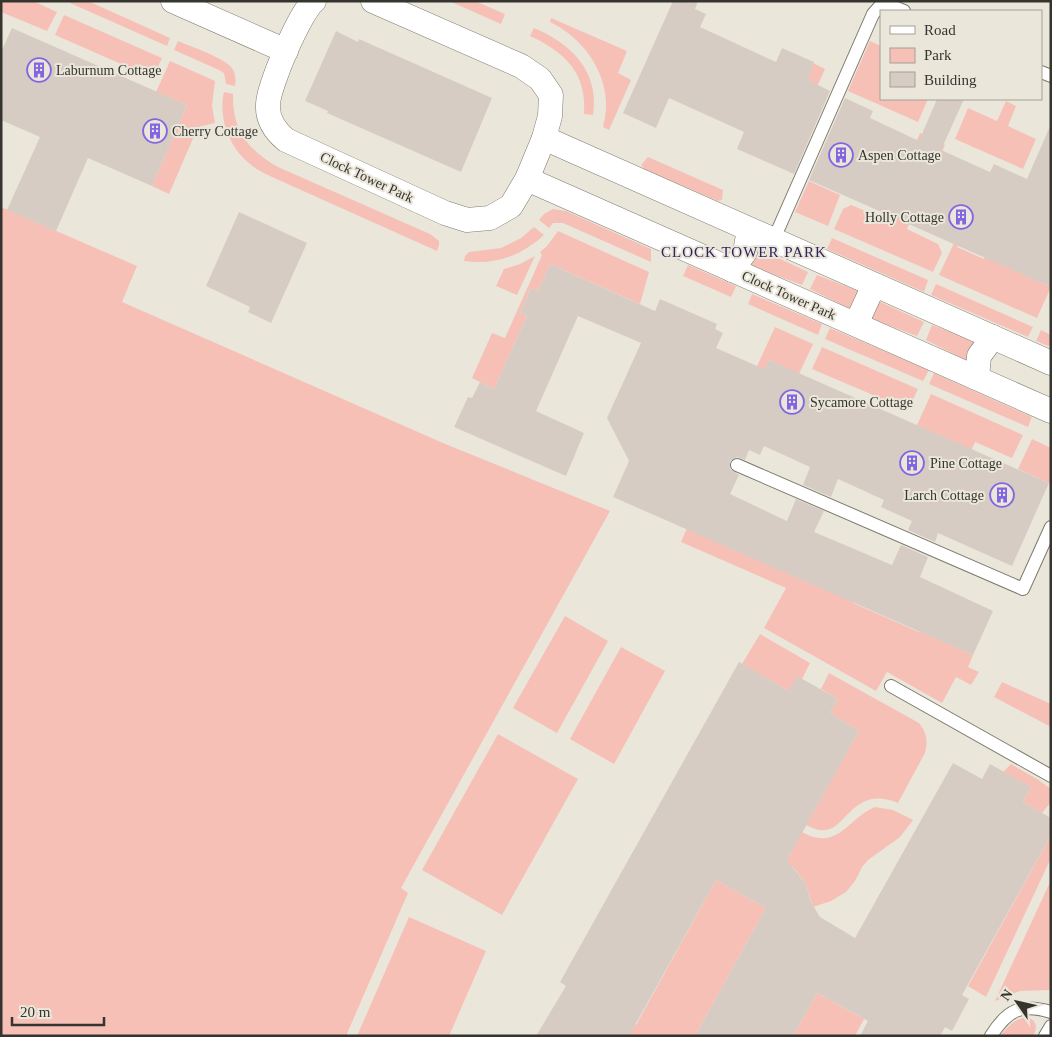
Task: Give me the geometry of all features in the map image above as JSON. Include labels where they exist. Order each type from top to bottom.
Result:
[{"type":"street","points":[[173,1],[286,51]]},
{"type":"street","name":"Clock Tower Park","points":[[314,1],[302,17],[270,88],[267,105],[275,132],[286,140],[445,213],[467,220],[490,218],[511,206],[526,179],[544,138],[550,116],[551,95],[540,79],[521,66],[373,1]]},
{"type":"street","points":[[544,138],[1051,363]]},
{"type":"street","name":"Clock Tower Park","points":[[526,179],[1051,411]]},
{"type":"street","points":[[732,270],[745,252],[749,230]]},
{"type":"street","points":[[856,324],[874,285]]},
{"type":"street","points":[[977,378],[980,356],[993,337]]},
{"type":"lane","points":[[773,241],[873,14],[881,5],[892,6],[902,10]]},
{"type":"lane","points":[[737,465],[1023,589],[1051,527]]},
{"type":"lane","points":[[891,686],[1051,776]]},
{"type":"lane","points":[[990,1036],[1003,1019],[1017,1010],[1028,1008],[1051,1012]]},
{"type":"lane","points":[[1045,1036],[1051,1026]]},
{"type":"green space","points":[[1,1],[33,1],[57,12],[47,31],[1,12]]},
{"type":"green space","points":[[71,1],[88,1],[170,38],[167,46],[70,3]]},
{"type":"green space","points":[[449,1],[475,1],[505,14],[501,24]]},
{"type":"green space","points":[[64,15],[162,58],[153,78],[55,35]]},
{"type":"green space","points":[[551,18],[627,51],[618,73],[631,80],[609,130],[603,127],[606,95],[596,65],[576,40],[550,22]]},
{"type":"green space","points":[[534,28],[560,42],[580,61],[592,85],[593,115],[584,114],[582,87],[571,66],[554,49],[530,36]]},
{"type":"green space","points":[[178,41],[206,52],[227,64],[233,69],[235,74],[235,86],[226,84],[224,73],[219,70],[174,50]]},
{"type":"green space","points":[[870,41],[880,46],[880,100],[928,100],[918,122],[848,91]]},
{"type":"green space","points":[[170,61],[215,81],[212,106],[215,123],[198,127],[169,194],[152,186],[187,105],[156,92]]},
{"type":"green space","points":[[813,63],[825,69],[800,124],[789,119]]},
{"type":"green space","points":[[224,92],[233,94],[235,118],[244,138],[250,146],[267,160],[278,167],[430,234],[439,241],[437,251],[272,177],[254,167],[236,149],[227,131],[223,111]]},
{"type":"green space","points":[[1006,101],[1016,106],[1008,126],[1036,139],[1023,169],[955,139],[968,108],[997,121]]},
{"type":"green space","points":[[920,133],[945,145],[907,229],[938,244],[942,253],[933,272],[834,229],[843,209],[851,205],[883,218]]},
{"type":"green space","points":[[648,157],[723,190],[722,200],[718,201],[644,169],[641,165]]},
{"type":"green space","points":[[1020,177],[1051,202],[1020,273],[1051,287],[1037,318],[939,275],[954,243],[958,245],[957,247],[984,259]]},
{"type":"green space","points":[[809,181],[840,195],[828,226],[795,212]]},
{"type":"green space","points":[[1,207],[137,266],[122,302],[443,443],[610,511],[401,888],[408,893],[346,1036],[1,1036]]},
{"type":"green space","points":[[553,209],[566,211],[651,249],[651,262],[563,223],[553,223],[549,228],[539,220],[544,214]]},
{"type":"green space","points":[[534,227],[544,235],[517,254],[487,262],[464,261],[465,256],[469,252],[501,248],[521,238]]},
{"type":"green space","points":[[558,231],[649,272],[640,304],[550,264],[538,291],[531,288],[520,313],[527,316],[494,389],[472,378],[492,333],[505,338],[542,255],[540,252]]},
{"type":"green space","points":[[832,238],[928,280],[924,292],[827,249]]},
{"type":"green space","points":[[755,247],[808,272],[802,285],[748,265]]},
{"type":"green space","points":[[535,256],[517,295],[496,286],[504,269],[520,264]]},
{"type":"green space","points":[[688,265],[736,286],[731,297],[683,276]]},
{"type":"green space","points":[[817,275],[861,292],[852,310],[810,289]]},
{"type":"green space","points":[[936,284],[1033,327],[1028,337],[931,295]]},
{"type":"green space","points":[[752,294],[822,324],[818,335],[748,304]]},
{"type":"green space","points":[[876,300],[924,322],[917,336],[869,318]]},
{"type":"green space","points":[[932,325],[981,344],[973,364],[926,340]]},
{"type":"green space","points":[[775,327],[813,344],[799,374],[769,360],[732,442],[724,438]]},
{"type":"green space","points":[[830,328],[929,370],[923,381],[825,339]]},
{"type":"green space","points":[[1041,330],[1051,335],[1051,347],[1036,341]]},
{"type":"green space","points":[[822,347],[918,389],[908,410],[812,369]]},
{"type":"green space","points":[[934,373],[1032,417],[1028,427],[929,384]]},
{"type":"green space","points":[[931,394],[1023,435],[1012,458],[975,442],[949,500],[917,425]]},
{"type":"green space","points":[[1032,439],[1051,448],[1051,479],[1049,483],[1018,469]]},
{"type":"green space","points":[[687,528],[813,584],[865,575],[853,603],[919,632],[931,604],[950,612],[937,639],[973,655],[968,667],[979,672],[971,685],[956,677],[942,703],[887,672],[876,691],[764,628],[786,588],[681,542]]},
{"type":"green space","points":[[565,616],[608,641],[557,733],[513,708]]},
{"type":"green space","points":[[760,634],[810,663],[802,679],[789,691],[742,664]]},
{"type":"green space","points":[[621,647],[665,671],[614,764],[570,739]]},
{"type":"green space","points":[[829,673],[919,723],[924,730],[926,745],[925,753],[898,803],[879,799],[865,801],[853,809],[837,825],[831,829],[824,830],[806,825],[859,731],[830,713],[838,699],[821,689]]},
{"type":"green space","points":[[1002,682],[1051,704],[1051,727],[994,697]]},
{"type":"green space","points":[[498,734],[578,779],[502,915],[422,870]]},
{"type":"green space","points":[[1011,764],[1051,789],[1051,802],[1042,813],[1023,802],[1031,787],[1003,772]]},
{"type":"green space","points":[[875,807],[893,810],[913,820],[900,837],[868,860],[846,892],[831,901],[813,907],[806,884],[794,868],[786,862],[802,832],[814,837],[825,838],[834,836]]},
{"type":"green space","points":[[1051,835],[1051,858],[986,997],[968,986]]},
{"type":"green space","points":[[716,880],[766,908],[695,1036],[631,1036],[601,1018],[636,1025]]},
{"type":"green space","points":[[1051,880],[1051,990],[1020,991],[995,1001]]},
{"type":"green space","points":[[409,917],[486,951],[449,1036],[357,1036]]},
{"type":"green space","points":[[817,993],[864,1019],[855,1036],[793,1036]]},
{"type":"green space","points":[[1027,1017],[1033,1020],[1036,1025],[1033,1036],[1000,1036],[1019,1019]]},
{"type":"building","points":[[673,1],[698,1],[695,9],[706,14],[700,27],[776,62],[782,48],[814,62],[808,80],[830,91],[794,174],[737,149],[744,132],[669,98],[656,128],[623,113]]},
{"type":"building","points":[[12,28],[187,105],[152,186],[88,158],[56,231],[7,210],[40,137],[1,120],[1,52]]},
{"type":"building","points":[[336,31],[358,42],[359,39],[492,98],[461,172],[327,113],[328,111],[305,101]]},
{"type":"building","points":[[845,98],[873,111],[870,118],[919,141],[937,100],[964,100],[941,150],[990,172],[994,164],[1027,179],[1051,124],[1051,287],[809,180]]},
{"type":"building","points":[[239,212],[307,243],[271,323],[248,312],[250,307],[206,286]]},
{"type":"building","points":[[550,264],[655,311],[660,299],[717,324],[715,329],[723,333],[716,348],[764,369],[769,360],[1049,483],[1012,566],[938,533],[935,542],[908,530],[912,521],[881,507],[884,500],[838,479],[831,497],[803,485],[810,467],[764,446],[760,455],[749,450],[745,460],[737,457],[730,461],[730,469],[739,475],[730,494],[787,521],[796,499],[824,511],[814,532],[892,565],[901,545],[928,557],[920,577],[993,611],[973,655],[613,497],[629,461],[607,418],[641,343],[578,316],[536,411],[584,433],[566,476],[454,427],[468,397],[472,398],[480,382],[494,389],[527,316],[520,313],[531,288],[538,291]]},
{"type":"building","points":[[739,662],[789,691],[797,676],[838,699],[830,713],[859,731],[787,860],[806,884],[811,902],[820,917],[855,938],[953,763],[982,779],[990,764],[1031,787],[1023,802],[1051,818],[1051,835],[962,995],[969,999],[952,1031],[945,1027],[940,1036],[860,1036],[868,1021],[817,993],[793,1036],[695,1036],[766,908],[716,880],[629,1036],[536,1036],[566,986],[560,982]]},
{"type":"place","name":"Laburnum Cottage","points":[[39,70]]},
{"type":"place","name":"Cherry Cottage","points":[[155,131]]},
{"type":"place","name":"Aspen Cottage","points":[[841,155]]},
{"type":"place","name":"Holly Cottage","points":[[961,217]]},
{"type":"place","name":"Sycamore Cottage","points":[[792,402]]},
{"type":"place","name":"Pine Cottage","points":[[912,463]]},
{"type":"place","name":"Larch Cottage","points":[[1002,495]]},
{"type":"district","name":"CLOCK TOWER PARK","points":[[744,252]]}]
